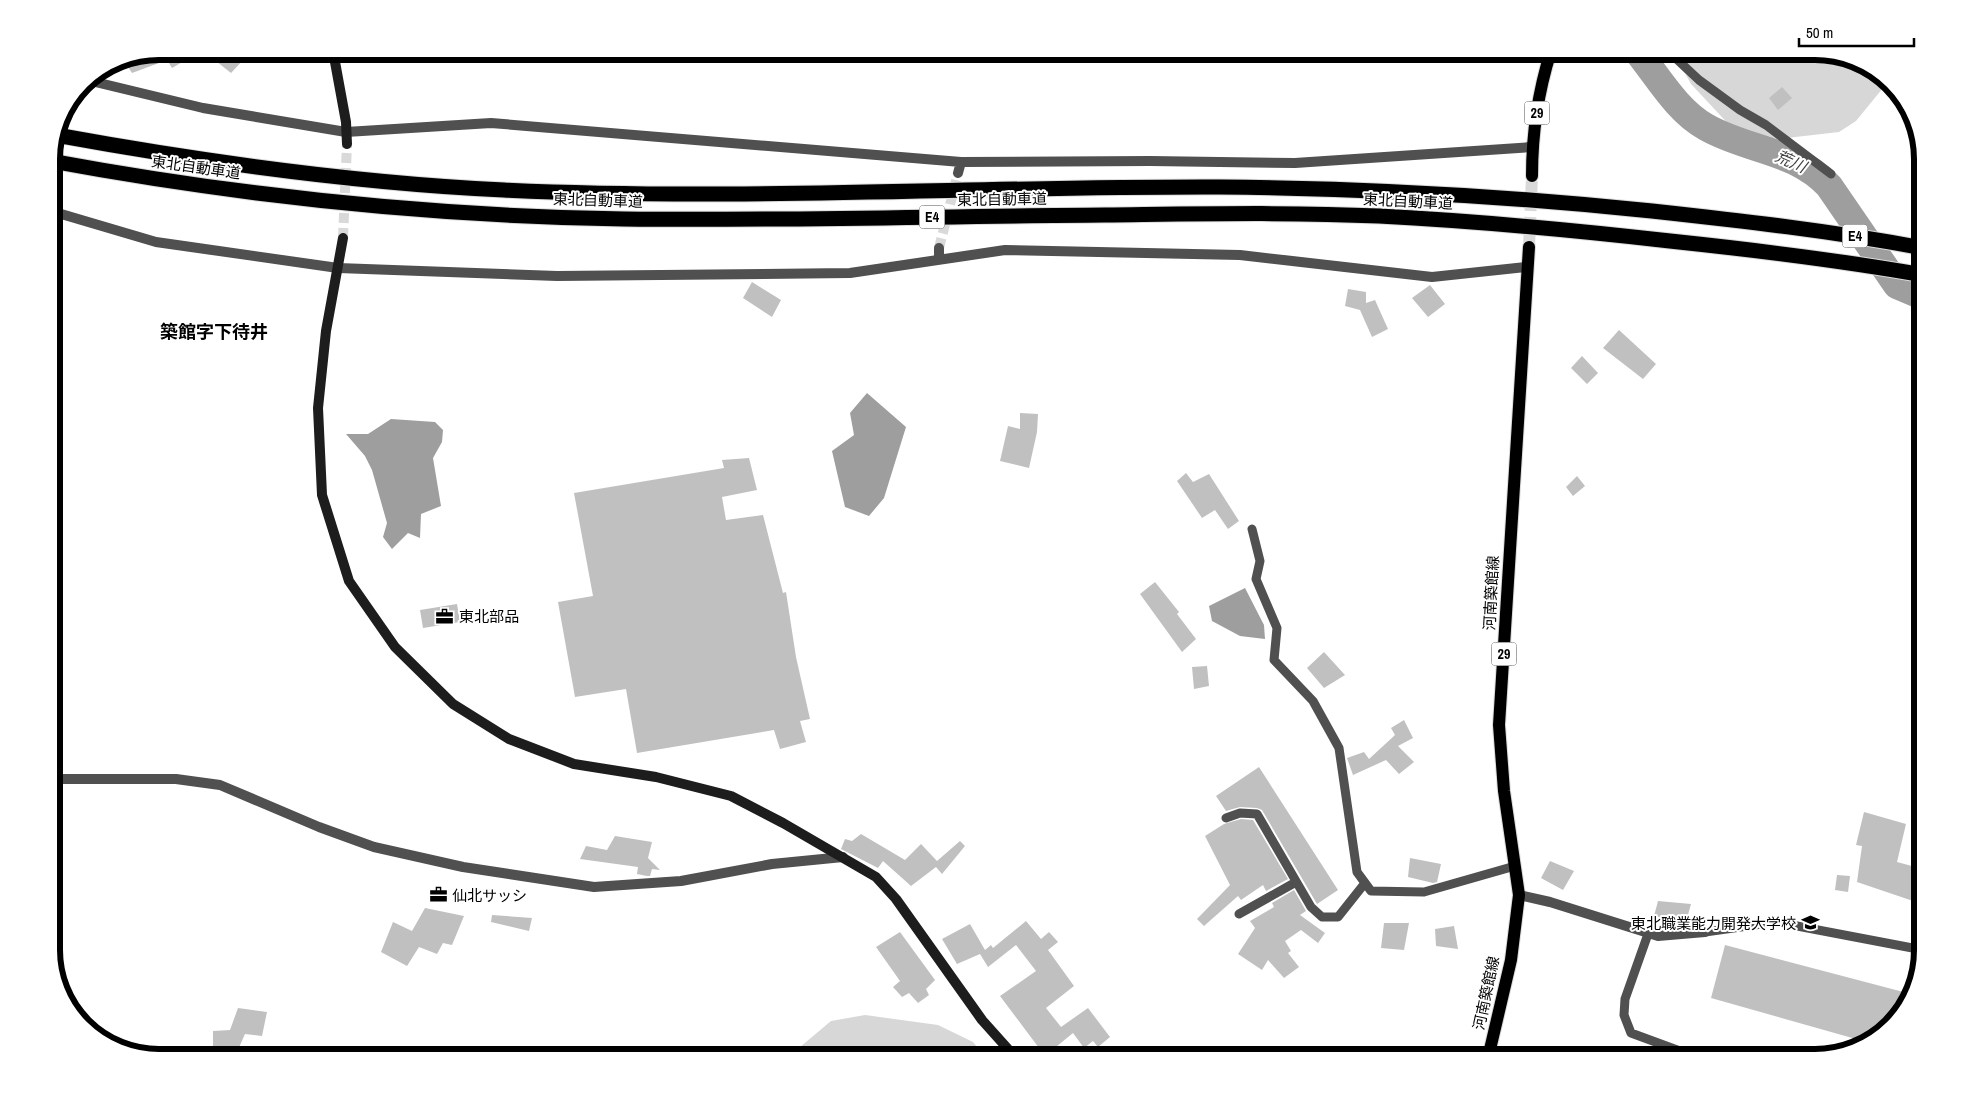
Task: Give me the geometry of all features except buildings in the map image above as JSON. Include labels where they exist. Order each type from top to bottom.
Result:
[{"type":"highway","name":"東北自動車道","points":[[63,135],[196,159],[358,178],[501,190],[620,193],[1219,187],[1378,190],[1567,202],[1795,226],[1914,247]]},
{"type":"highway","name":"東北自動車道","points":[[60,162],[196,185],[356,204],[503,214],[621,219],[829,219],[1221,213],[1377,216],[1566,230],[1813,256],[1914,273]]},
{"type":"main road","name":"29","points":[[1532,176],[1532,146],[1542,81],[1548,60]]},
{"type":"main road","name":"河南築館線","points":[[1490,1049],[1511,960],[1519,895],[1504,791],[1500,725],[1528,247]]},
{"type":"street","points":[[334,60],[347,144]]},
{"type":"street","points":[[97,82],[203,108],[346,132],[491,123],[961,162],[1150,161],[1295,164],[1532,146]]},
{"type":"street","points":[[958,173],[961,162]]},
{"type":"street","points":[[60,213],[156,242],[338,268],[556,276],[850,273],[1005,250],[1240,255],[1432,277],[1526,267]]},
{"type":"street","points":[[344,238],[326,331],[318,408],[322,495],[349,580],[395,647],[452,704],[509,739],[574,764],[656,777],[731,796],[784,823],[876,876],[896,898],[982,1020],[1008,1049]]},
{"type":"street","points":[[939,248],[939,259]]},
{"type":"street","points":[[60,779],[176,779],[220,785],[319,828],[374,847],[464,867],[594,887],[681,881],[772,864],[843,857]]},
{"type":"street","points":[[1519,895],[1550,902],[1658,936],[1705,932]]},
{"type":"lane","points":[[1678,60],[1699,80],[1740,110],[1766,124],[1831,174]]},
{"type":"lane","points":[[1252,529],[1260,561],[1256,579],[1277,628],[1274,660],[1313,702],[1339,748],[1357,872],[1371,891],[1424,892],[1515,866]]},
{"type":"lane","points":[[1226,818],[1240,813],[1258,814],[1311,907],[1322,917],[1338,917],[1365,883]]},
{"type":"lane","points":[[1239,914],[1296,882]]},
{"type":"lane","points":[[1705,932],[1776,922],[1914,948]]},
{"type":"lane","points":[[1648,934],[1625,999],[1624,1015],[1631,1033],[1675,1049]]},
{"type":"shaded area","points":[[1678,60],[1828,61],[1841,63],[1865,73],[1883,87],[1856,121],[1839,132],[1778,139],[1749,135],[1734,130],[1691,84]]},
{"type":"shaded area","points":[[867,393],[906,427],[884,498],[869,516],[845,507],[832,451],[854,435],[850,413]]},
{"type":"shaded area","points":[[391,419],[435,422],[443,430],[442,442],[433,458],[441,506],[421,514],[420,538],[408,533],[392,549],[383,537],[387,523],[372,470],[365,456],[346,434],[368,434]]},
{"type":"shaded area","points":[[1245,588],[1264,625],[1265,639],[1240,636],[1212,621],[1209,606]]},
{"type":"shaded area","points":[[865,1015],[938,1025],[973,1042],[979,1049],[798,1049],[831,1021]]},
{"type":"waterway","name":"荒川","points":[[1644,60],[1677,103],[1706,127],[1722,135],[1786,157],[1815,174],[1829,186],[1897,285],[1914,292]]},
{"type":"tunnel","points":[[343,238],[347,144]]},
{"type":"tunnel","points":[[939,248],[958,173]]},
{"type":"tunnel","points":[[1529,247],[1532,176]]},
{"type":"place","name":"東北部品","points":[[445,616]]},
{"type":"place","name":"仙北サッシ","points":[[438,895]]},
{"type":"place","name":"東北職業能力開発大学校","points":[[1810,923]]},
{"type":"district","name":"築館字下待井","points":[[214,331]]}]
